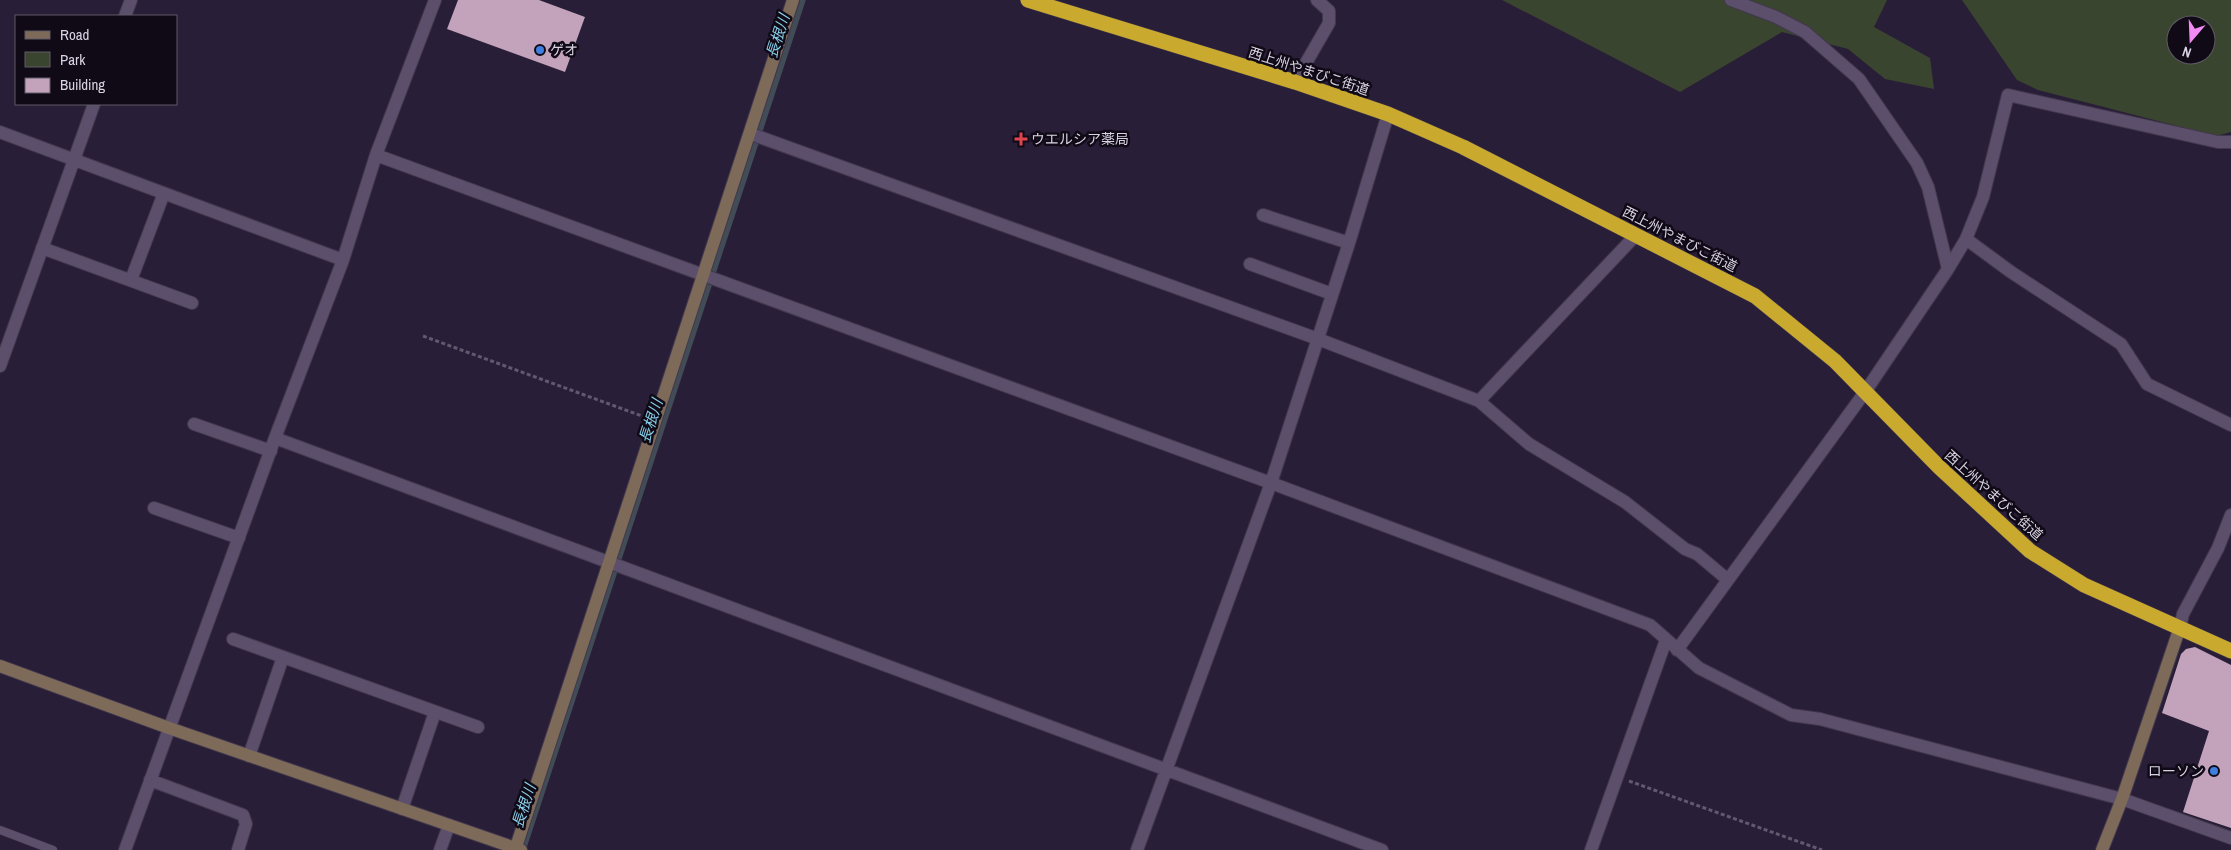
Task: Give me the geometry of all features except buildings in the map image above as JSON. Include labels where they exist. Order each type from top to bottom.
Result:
[{"type":"highway","name":"西上州やまびこ街道","points":[[1028,0],[1295,82],[1388,114],[1463,147],[1755,296],[1836,361],[1939,467],[2030,551],[2084,585],[2231,651]]},
{"type":"street","points":[[125,15],[131,0]]},
{"type":"street","points":[[125,850],[275,438],[343,260],[376,155],[435,0]]},
{"type":"street","points":[[0,666],[168,728],[518,849],[793,0]]},
{"type":"street","points":[[1295,82],[1329,23],[1329,11],[1317,0]]},
{"type":"street","points":[[1731,0],[1776,17],[1805,32],[1859,79],[1917,163],[1928,187],[1948,269]]},
{"type":"street","points":[[1676,650],[1865,392],[1948,269],[1966,239],[1984,198],[2008,95],[2218,142],[2231,142]]},
{"type":"street","points":[[0,366],[94,105]]},
{"type":"street","points":[[1137,850],[1271,483],[1349,244],[1388,114]]},
{"type":"street","points":[[0,132],[343,260]]},
{"type":"street","points":[[750,134],[1318,339],[1479,401],[1529,444],[1625,502],[1685,549],[1697,554],[1728,580]]},
{"type":"street","points":[[376,155],[1271,483],[1650,625],[1676,650],[1699,668],[1791,715],[1820,719],[2122,799],[2231,838]]},
{"type":"street","points":[[131,280],[164,193]]},
{"type":"street","points":[[1263,215],[1349,244]]},
{"type":"street","points":[[1479,401],[1636,235]]},
{"type":"street","points":[[1966,239],[2011,272],[2122,344],[2147,384],[2231,425]]},
{"type":"street","points":[[42,248],[192,303]]},
{"type":"street","points":[[1250,264],[1332,294]]},
{"type":"street","points":[[194,424],[271,451]]},
{"type":"street","points":[[275,438],[1382,850]]},
{"type":"street","points":[[154,508],[239,538]]},
{"type":"street","points":[[2102,850],[2122,799],[2180,628],[2183,614],[2218,548],[2231,515]]},
{"type":"street","points":[[233,639],[478,727]]},
{"type":"street","points":[[1591,850],[1666,640]]},
{"type":"street","points":[[249,756],[284,657]]},
{"type":"street","points":[[402,809],[435,712]]},
{"type":"street","points":[[150,780],[243,815],[246,824],[238,850]]},
{"type":"street","points":[[440,850],[449,825]]},
{"type":"lane","points":[[0,830],[53,850]]},
{"type":"path","points":[[423,336],[657,421]]},
{"type":"path","points":[[1618,776],[1822,850]]},
{"type":"green space","points":[[1502,0],[1887,0],[1874,27],[1930,58],[1934,89],[1885,79],[1848,49],[1782,32],[1680,92]]},
{"type":"green space","points":[[1962,0],[2231,0],[2231,132],[2216,136],[2038,90],[2017,80]]},
{"type":"waterway","name":"長根川","points":[[523,850],[803,0]]},
{"type":"place","name":"ゲオ","points":[[540,50]]},
{"type":"place","name":"ウエルシア薬局","points":[[1021,139]]},
{"type":"place","name":"ローソン","points":[[2214,771]]}]
